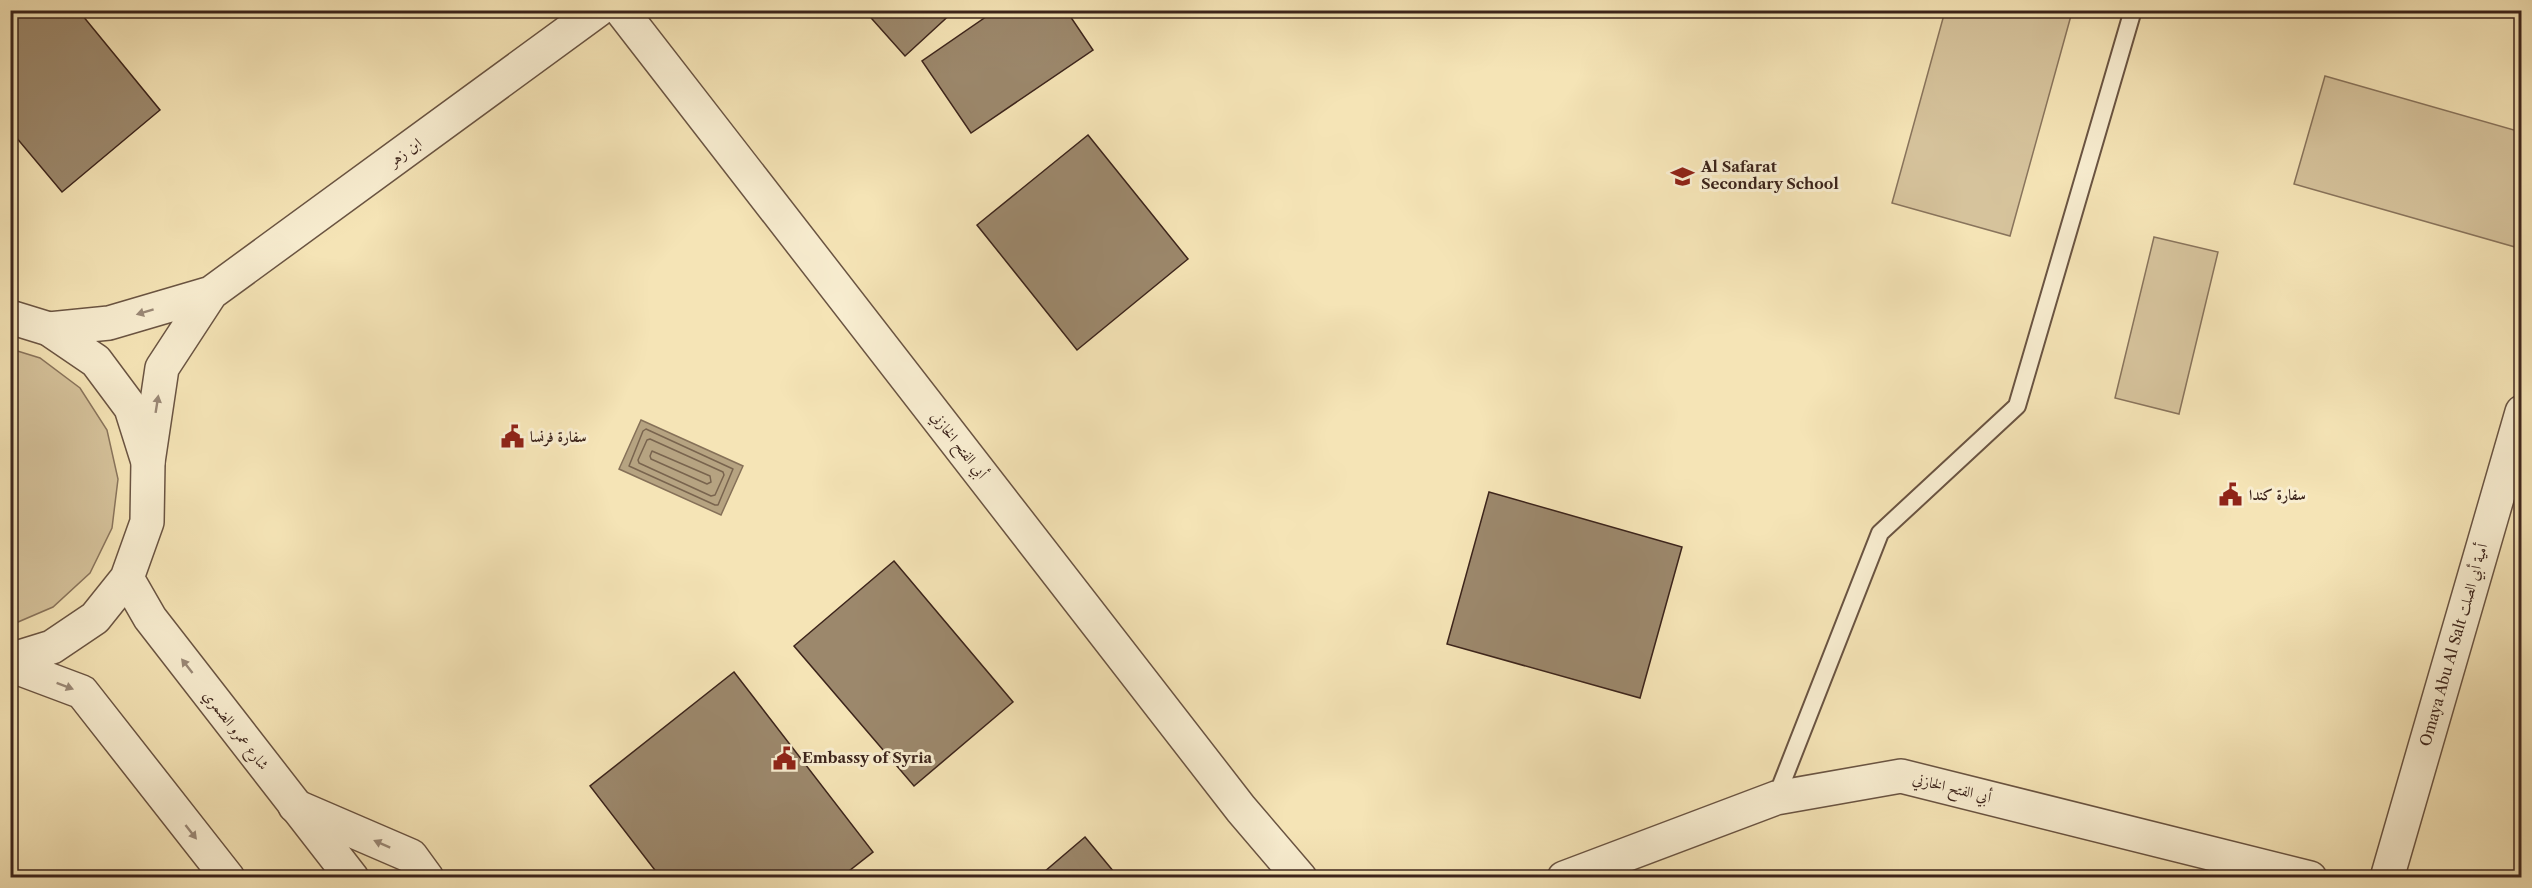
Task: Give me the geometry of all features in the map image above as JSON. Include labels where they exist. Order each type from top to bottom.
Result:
[{"type":"street","name":"ابن زهر","points":[[211,293],[598,10]]},
{"type":"street","name":"أبي الفتح الخازني","points":[[621,10],[1241,809],[1300,878]]},
{"type":"street","points":[[49,329],[109,323],[211,293]]},
{"type":"street","points":[[10,660],[52,647],[95,618],[127,578],[147,522],[148,462],[162,368],[211,293]]},
{"type":"street","points":[[10,317],[49,329],[96,361],[130,408],[148,462]]},
{"type":"street","name":"Omaya Abu Al Salt أمية أبي الصلت","points":[[2387,878],[2522,412]]},
{"type":"street","name":"شارع عمرو الضمري","points":[[127,578],[150,618],[352,878]]},
{"type":"street","points":[[10,665],[82,692],[228,878]]},
{"type":"street","name":"أبي الفتح الخازني","points":[[1564,878],[1776,798],[1901,776],[2310,878]]},
{"type":"street","points":[[295,806],[411,856],[427,878]]},
{"type":"lane","points":[[1776,798],[1880,533],[2017,406],[2133,10]]},
{"type":"shaded area","points":[[1945,11],[2072,12],[2010,236],[1892,203]]},
{"type":"shaded area","points":[[2325,76],[2521,132],[2521,225],[2515,247],[2294,184]]},
{"type":"shaded area","points":[[2154,237],[2218,252],[2179,414],[2115,398]]},
{"type":"shaded area","points":[[11,349],[40,358],[80,388],[107,430],[118,479],[112,528],[90,573],[53,607],[11,625]]},
{"type":"water","points":[[641,420],[743,466],[721,515],[619,469]]},
{"type":"building","points":[[10,10],[78,10],[160,110],[62,192],[10,130]]},
{"type":"building","points":[[864,10],[955,10],[905,56]]},
{"type":"building","points":[[996,10],[1066,10],[1093,50],[971,133],[922,61]]},
{"type":"building","points":[[1088,135],[1188,259],[1077,350],[977,225]]},
{"type":"building","points":[[1489,492],[1682,547],[1640,698],[1447,644]]},
{"type":"building","points":[[894,561],[1013,702],[914,786],[794,646]]},
{"type":"building","points":[[734,672],[873,852],[840,878],[661,878],[590,786]]},
{"type":"building","points":[[1085,837],[1119,878],[1037,878]]},
{"type":"place","name":"Al Safarat Secondary School","points":[[1683,176]]},
{"type":"place","name":"سفارة فرنسا","points":[[512,437]]},
{"type":"place","name":"سفارة كندا","points":[[2231,495]]},
{"type":"place","name":"Embassy of Syria","points":[[784,758]]}]
